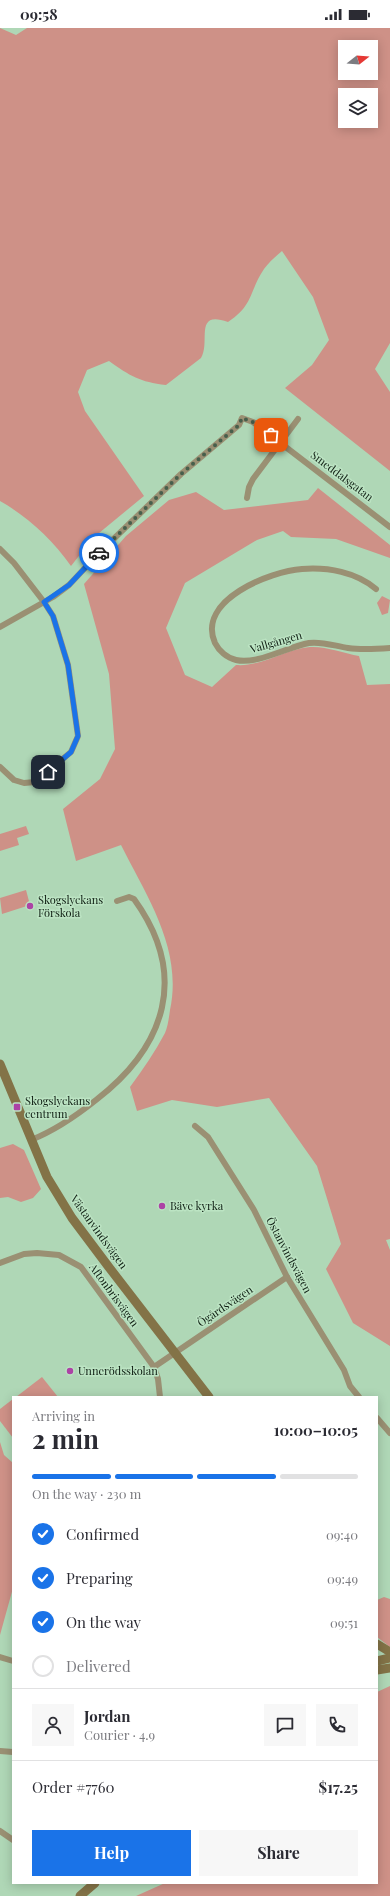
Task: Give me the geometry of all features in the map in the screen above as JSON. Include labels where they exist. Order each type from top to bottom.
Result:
[{"type":"street","name":"Smeddalsgatan","points":[[44,602],[69,585],[100,552],[181,474],[239,425],[242,418],[253,422],[390,527]]},
{"type":"street","points":[[247,498],[249,487],[253,479],[298,419]]},
{"type":"street","points":[[0,549],[14,563],[53,616],[68,665],[78,736],[71,752],[35,782],[24,783],[14,780],[0,767]]},
{"type":"street","name":"Vallgången","points":[[376,589],[365,580],[338,570],[320,568],[302,569],[261,578],[241,589],[222,604],[213,622],[212,635],[216,644],[229,657],[246,661],[310,642],[364,650],[390,648]]},
{"type":"street","points":[[0,627],[44,602]]},
{"type":"street","points":[[31,1140],[72,1119],[110,1089],[144,1052],[161,1015],[165,991],[165,975],[158,942],[151,925],[134,899],[128,897],[117,900]]},
{"type":"street","name":"Västanvindsvägen","points":[[0,1064],[47,1177],[72,1218],[208,1396]]},
{"type":"street","name":"Östanvindsvägen","points":[[195,1126],[208,1137],[254,1210],[287,1277],[344,1370],[350,1386],[358,1396]]},
{"type":"street","name":"Aftonbrisvägen","points":[[0,1263],[24,1254],[37,1253],[59,1256],[81,1267],[154,1366]]},
{"type":"street","name":"Ögårdsvägen","points":[[154,1366],[287,1277]]},
{"type":"street","points":[[154,1366],[158,1379],[160,1396]]},
{"type":"street","points":[[378,1419],[390,1433]]},
{"type":"street","points":[[378,1645],[390,1652]]},
{"type":"street","points":[[0,1657],[12,1661]]},
{"type":"street","points":[[378,1661],[390,1658]]},
{"type":"street","points":[[378,1670],[390,1668]]},
{"type":"street","points":[[0,1751],[12,1752]]},
{"type":"street","points":[[0,1831],[12,1839]]},
{"type":"street","points":[[80,1896],[94,1884]]},
{"type":"shaded area","points":[[0,28],[16,35],[27,28],[390,28],[390,343],[375,369],[390,392],[390,471],[285,388],[312,365],[329,340],[313,297],[282,251],[264,269],[247,304],[236,316],[228,322],[217,319],[210,320],[205,330],[204,351],[201,358],[166,385],[136,378],[109,361],[87,370],[78,392],[85,411],[144,496],[93,538],[71,566],[64,556],[39,529],[0,501]]},
{"type":"shaded area","points":[[318,488],[390,545],[390,558],[336,539],[291,537],[283,531],[257,540],[185,583],[166,628],[185,675],[212,687],[236,665],[246,665],[264,661],[301,648],[310,647],[328,649],[359,656],[367,685],[390,684],[390,1239],[386,1240],[390,1250],[390,1346],[353,1323],[326,1269],[341,1244],[317,1166],[269,1098],[217,1107],[172,1100],[137,1111],[130,1087],[157,1047],[165,1033],[168,1022],[173,988],[167,945],[151,904],[121,845],[76,861],[63,809],[100,779],[115,749],[109,674],[84,584],[126,536],[169,500],[196,492],[224,510],[308,500]]},
{"type":"shaded area","points":[[382,596],[390,600],[388,613],[382,615],[377,603]]},
{"type":"shaded area","points":[[26,826],[29,834],[17,838],[19,845],[0,851],[0,834]]},
{"type":"shaded area","points":[[26,890],[30,905],[2,914],[0,898]]},
{"type":"shaded area","points":[[13,1144],[24,1150],[41,1189],[33,1198],[21,1202],[8,1197],[0,1198],[0,1148]]},
{"type":"shaded area","points":[[42,1377],[57,1396],[17,1396]]},
{"type":"shaded area","points":[[12,1400],[12,1437],[0,1421],[0,1409]]},
{"type":"shaded area","points":[[0,1442],[4,1455],[12,1462],[12,1592],[0,1635]]},
{"type":"shaded area","points":[[384,1597],[390,1599],[390,1647],[378,1638],[378,1600]]},
{"type":"shaded area","points":[[390,1686],[390,1896],[136,1896],[163,1884],[378,1884],[378,1692]]},
{"type":"way so far","points":[[99,553],[181,474],[212,446],[239,425],[242,418],[253,422],[271,435]]},
{"type":"place","name":"Skogslyckans Förskola","points":[[30,906]]},
{"type":"place","name":"Skogslyckans centrum","points":[[17,1107]]},
{"type":"place","name":"Bäve kyrka","points":[[162,1206]]},
{"type":"place","name":"Unnerödsskolan","points":[[70,1371]]},
{"type":"route","points":[[48,772],[71,752],[76,744],[78,736],[68,665],[53,616],[44,602],[69,585],[82,573],[99,553]]}]
